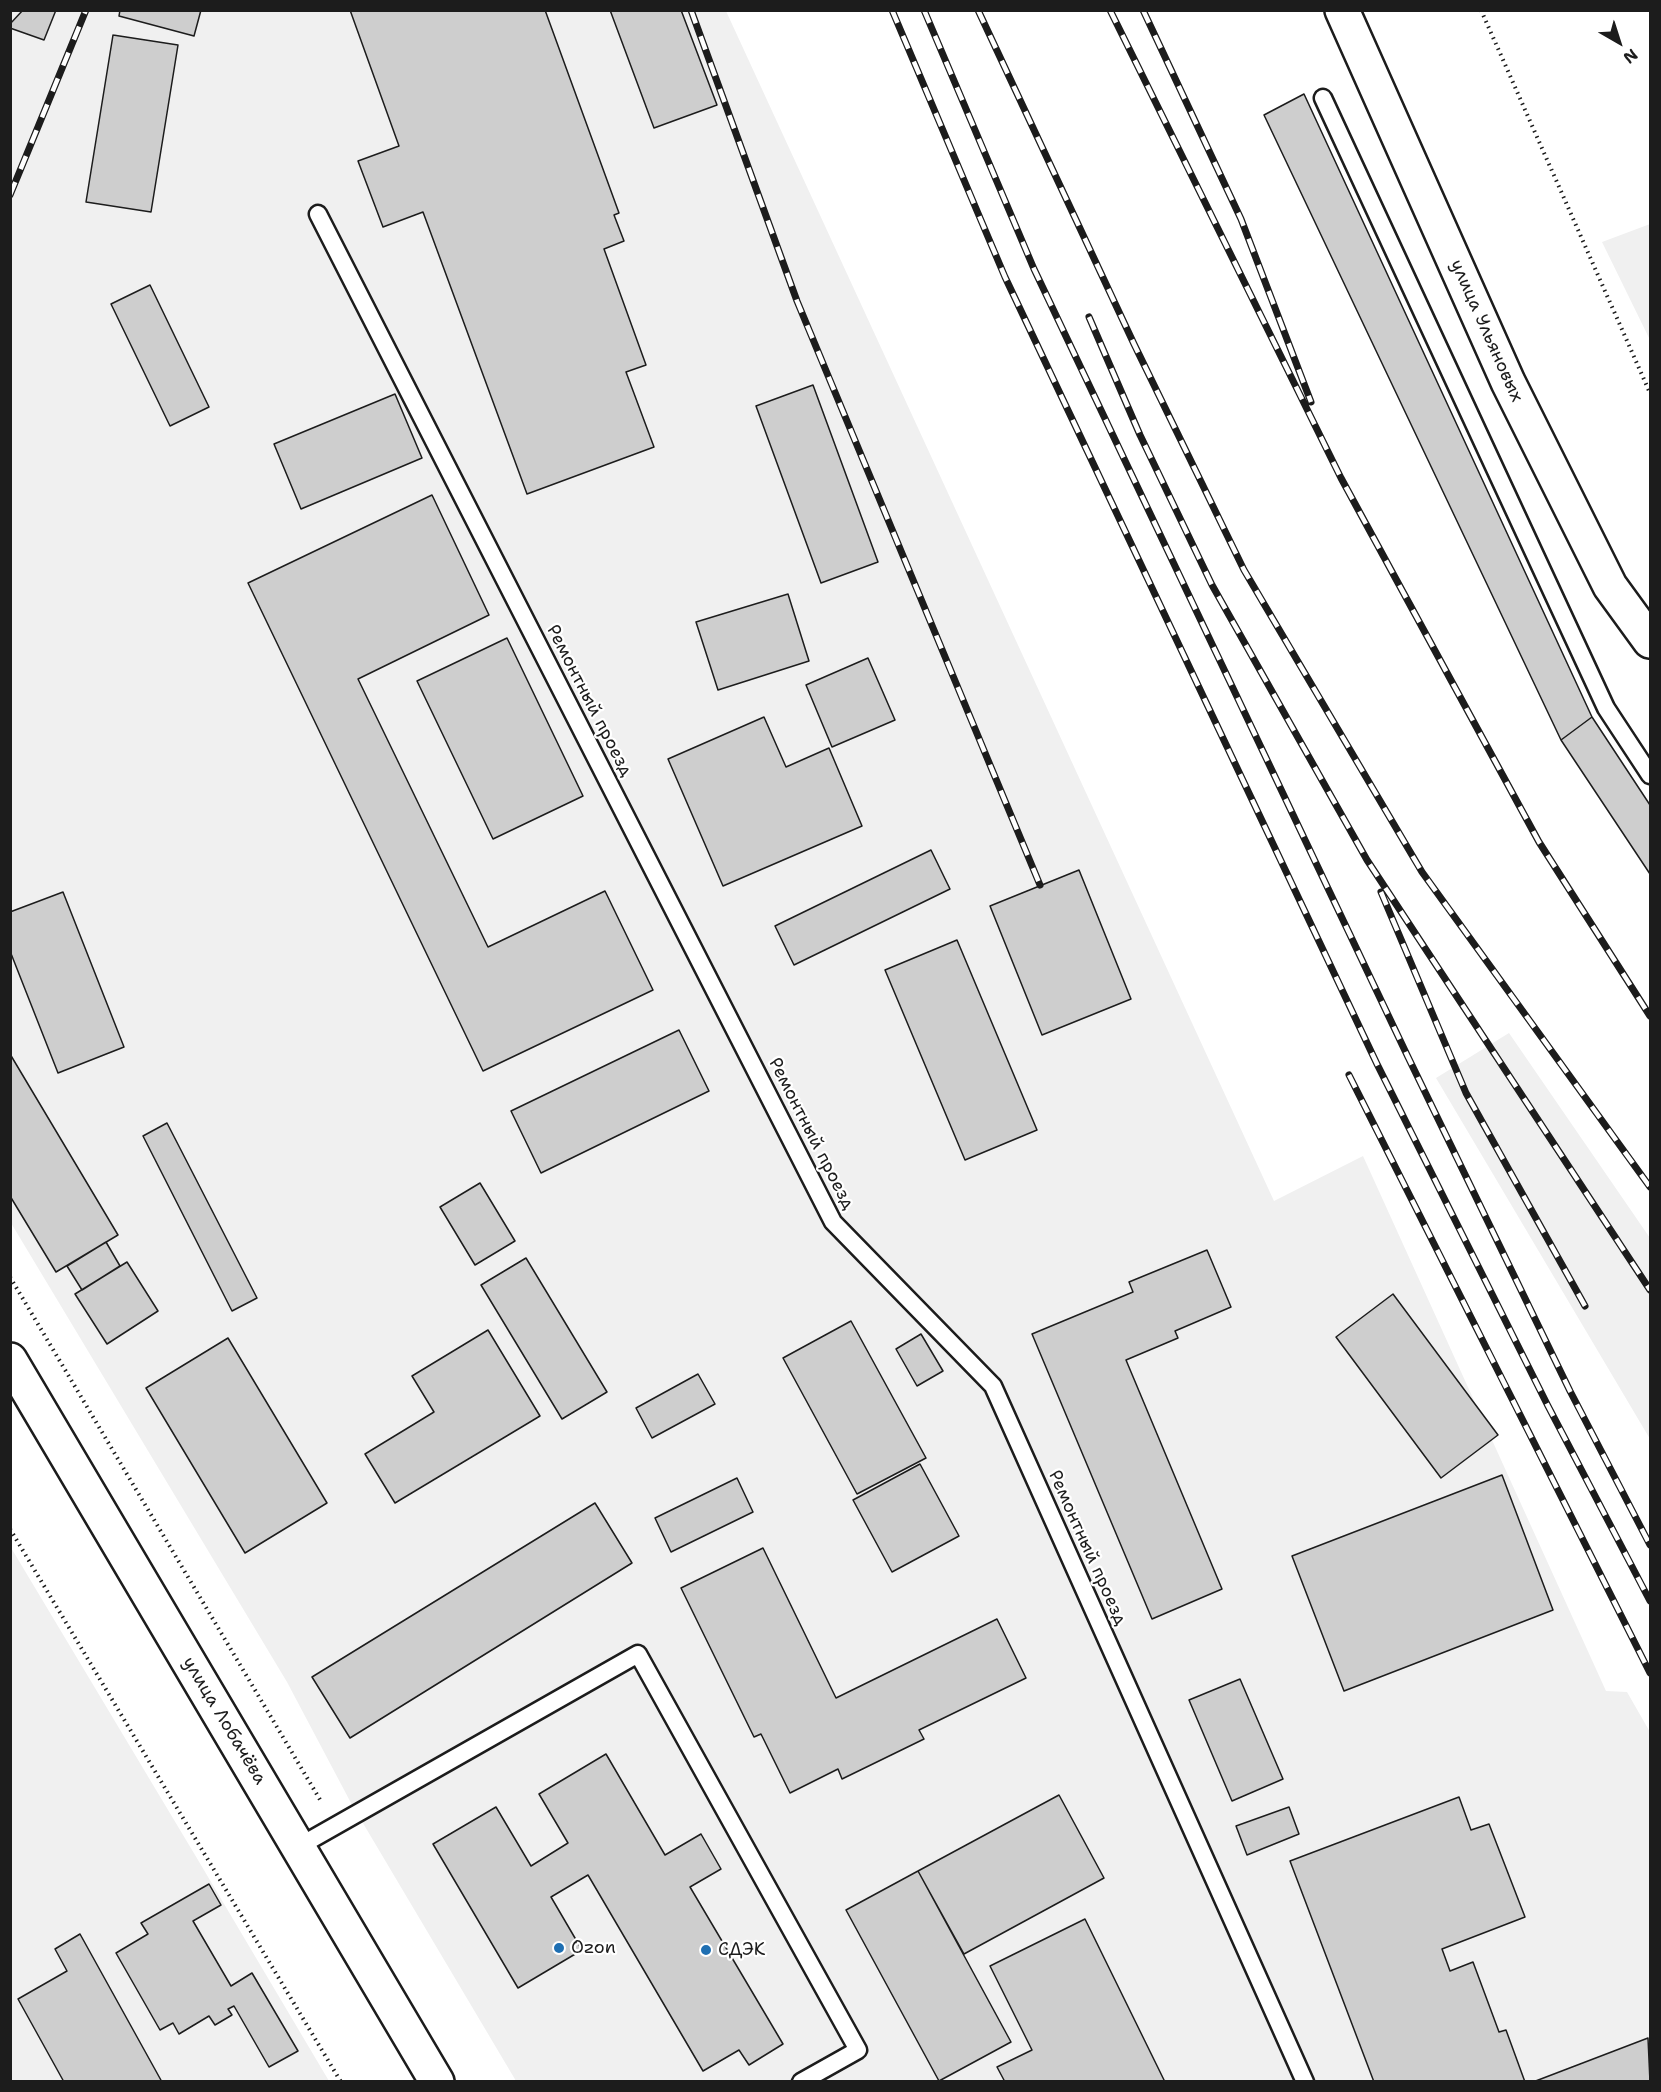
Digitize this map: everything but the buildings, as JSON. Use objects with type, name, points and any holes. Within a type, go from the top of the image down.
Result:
[{"type":"main road","name":"улица Ульяновых","points":[[1342,10],[1508,382],[1610,586],[1650,641]]},
{"type":"main road","name":"улица Лобачёва","points":[[10,1360],[437,2082]]},
{"type":"lane","points":[[1323,98],[1606,708],[1650,774]]},
{"type":"lane","name":"Ремонтный проезд","points":[[318,214],[834,1222],[993,1386],[1305,2082]]},
{"type":"lane","points":[[298,1847],[638,1654],[858,2050],[801,2082]]},
{"type":"path","points":[[1481,10],[1650,393]]},
{"type":"path","points":[[10,1277],[335,1824]]},
{"type":"path","points":[[10,1529],[341,2082]]},
{"type":"shaded area","points":[[11,11],[726,11],[1274,1201],[1363,1156],[1606,1691],[1627,1692],[1650,1732],[1650,2081],[516,2081],[351,1803],[287,1682],[11,1223]]},
{"type":"shaded area","points":[[1650,224],[1650,340],[1602,242]]},
{"type":"shaded area","points":[[1509,1033],[1650,1238],[1650,1439],[1436,1078]]},
{"type":"shaded area","points":[[10,1546],[198,1860],[329,2081],[11,2081]]},
{"type":"railway","points":[[10,195],[86,10]]},
{"type":"railway","points":[[691,10],[797,301],[1040,885]]},
{"type":"railway","points":[[892,10],[1005,277],[1377,1064],[1548,1406],[1650,1601]]},
{"type":"railway","points":[[924,10],[1034,269],[1408,1057],[1570,1391],[1650,1545]]},
{"type":"railway","points":[[978,10],[1134,344],[1244,570],[1422,872],[1650,1187]]},
{"type":"railway","points":[[1110,10],[1341,478],[1539,842],[1650,1016]]},
{"type":"railway","points":[[1143,10],[1241,219],[1311,402]]},
{"type":"railway","points":[[1089,317],[1140,435],[1212,585],[1367,860],[1650,1290]]},
{"type":"railway","points":[[1381,892],[1466,1093],[1585,1306]]},
{"type":"railway","points":[[1349,1075],[1650,1673]]},
{"type":"place","name":"Ozon","points":[[559,1948]]},
{"type":"place","name":"СДЭК","points":[[706,1950]]}]
